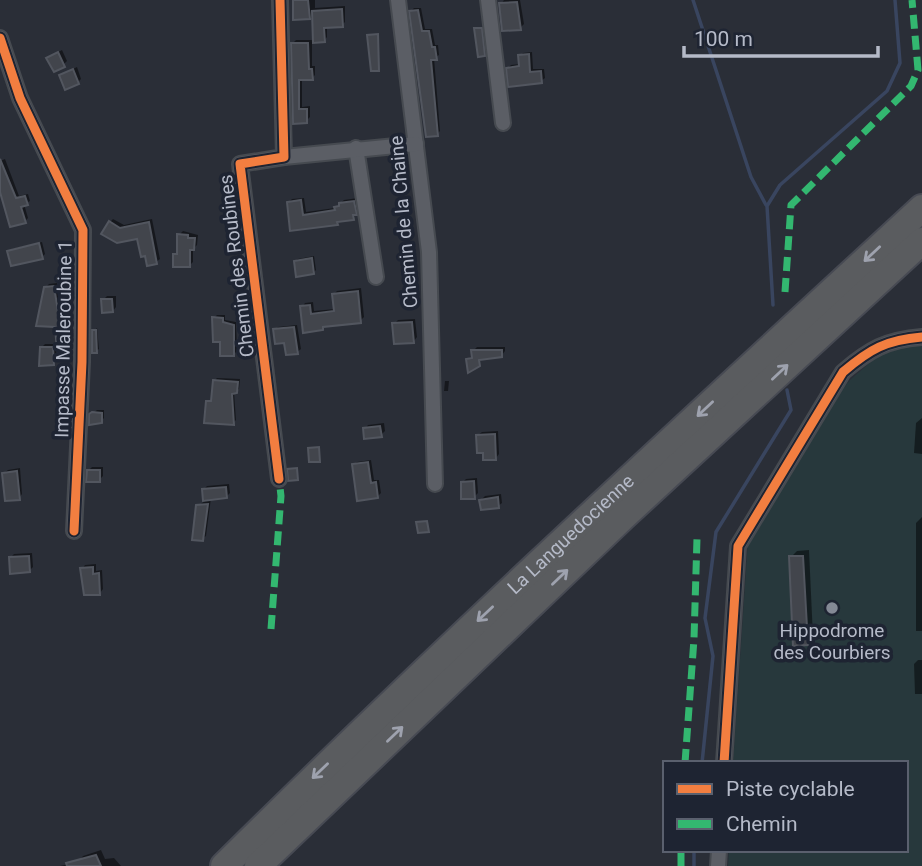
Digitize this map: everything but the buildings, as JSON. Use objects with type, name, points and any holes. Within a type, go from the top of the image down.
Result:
[{"type":"highway","name":"La Languedocienne","points":[[225,866],[321,770],[622,485],[922,208]]},
{"type":"highway","name":"La Languedocienne","points":[[258,866],[603,536],[922,241]]},
{"type":"street","points":[[280,0],[284,157],[416,144]]},
{"type":"street","name":"Chemin de la Chaine","points":[[398,0],[429,252],[435,484]]},
{"type":"street","points":[[488,0],[503,123]]},
{"type":"street","name":"Impasse Maleroubine 1","points":[[0,38],[20,98],[83,230],[82,362],[74,531]]},
{"type":"street","points":[[356,149],[376,277]]},
{"type":"street","name":"Chemin des Roubines","points":[[279,479],[240,164],[284,157]]},
{"type":"street","points":[[724,761],[738,546],[843,372],[868,351],[897,339],[922,337]]},
{"type":"shaded area","name":"Hippodrome des Courbiers","points":[[922,344],[922,866],[728,866],[729,852],[908,852],[908,761],[733,761],[748,541],[835,398],[850,380],[889,346]]},
{"type":"waterway","points":[[693,0],[751,177],[766,205]]},
{"type":"waterway","points":[[773,305],[767,206],[780,185],[887,91],[900,63],[895,0]]},
{"type":"waterway","points":[[702,761],[713,656],[705,618],[716,532],[791,410],[787,390]]},
{"type":"waterway","points":[[694,852],[694,866]]},
{"type":"marked path","points":[[785,292],[791,205],[911,86],[918,70],[912,0]]},
{"type":"marked path","points":[[271,629],[281,496],[279,479]]},
{"type":"marked path","points":[[685,761],[694,639],[697,538]]},
{"type":"marked path","points":[[681,852],[681,866]]},
{"type":"cycle path","points":[[279,479],[240,164],[284,157],[280,0]]},
{"type":"cycle path","points":[[0,38],[20,98],[83,230],[82,362],[74,531]]},
{"type":"cycle path","points":[[724,761],[738,546],[843,372],[862,357],[888,343],[922,337]]},
{"type":"place","name":"Hippodrome des Courbiers","points":[[832,608]]}]
